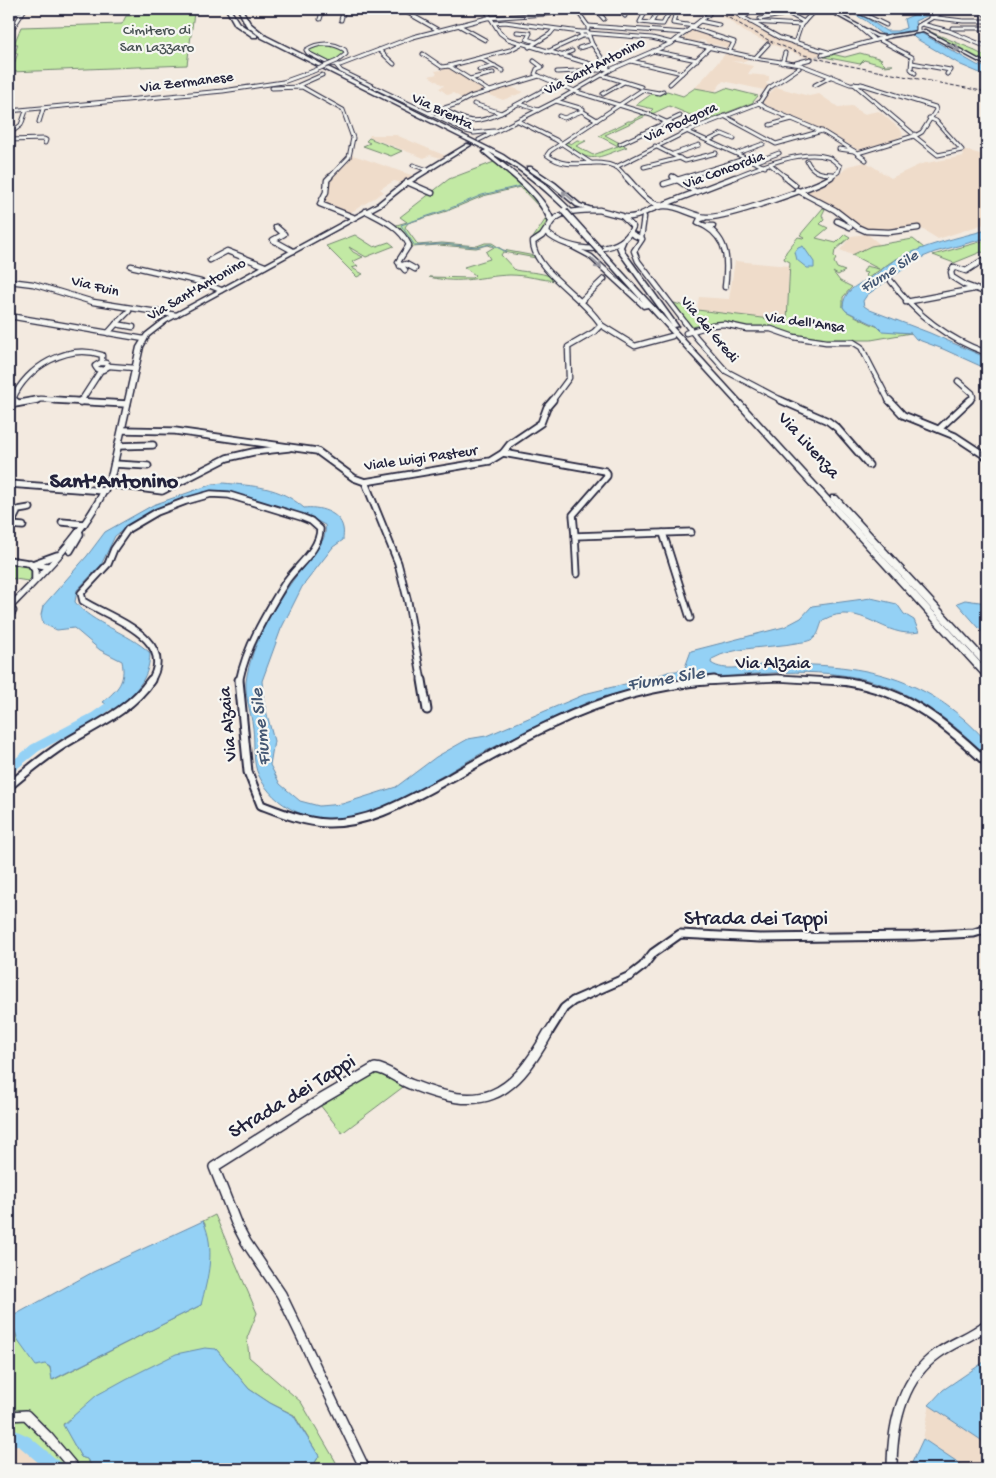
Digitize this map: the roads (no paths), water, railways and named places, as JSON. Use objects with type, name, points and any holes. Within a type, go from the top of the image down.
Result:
[{"type":"highway","points":[[228,9],[237,24],[268,41]]},
{"type":"highway","points":[[235,9],[246,24]]},
{"type":"highway","points":[[240,9],[246,24]]},
{"type":"highway","points":[[246,9],[253,23],[268,41]]},
{"type":"highway","name":"Via Brenta","points":[[246,24],[268,41],[482,149],[528,178],[566,210]]},
{"type":"highway","name":"Via Brenta","points":[[268,41],[463,136],[522,169],[551,192],[603,250]]},
{"type":"highway","points":[[463,136],[530,168],[578,205],[595,210]]},
{"type":"highway","points":[[482,149],[543,204],[550,213],[551,221]]},
{"type":"highway","points":[[623,240],[620,247],[623,254],[673,326]]},
{"type":"highway","points":[[572,248],[590,256],[649,311],[673,326]]},
{"type":"highway","name":"Via Livenza","points":[[603,250],[987,664]]},
{"type":"highway","name":"Via Livenza","points":[[673,326],[728,391],[987,675]]},
{"type":"main road","points":[[827,9],[874,36],[890,36],[918,31],[924,28],[987,65]]},
{"type":"main road","name":"Via Sant'Antonino","points":[[10,612],[47,566],[80,531],[107,488],[135,368],[144,338],[156,327],[176,315],[385,201],[407,182],[469,145]]},
{"type":"street","points":[[9,34],[24,9]]},
{"type":"street","points":[[320,19],[322,10],[363,9]]},
{"type":"street","points":[[401,9],[438,30]]},
{"type":"street","points":[[485,9],[501,34],[508,39],[529,47],[610,70]]},
{"type":"street","points":[[521,9],[524,14]]},
{"type":"street","points":[[545,9],[546,13]]},
{"type":"street","points":[[617,9],[625,16]]},
{"type":"street","name":"Via Zermanese","points":[[9,111],[26,111],[232,90],[283,82],[336,63],[346,64],[413,37],[490,17],[617,9]]},
{"type":"street","points":[[647,9],[640,22],[663,24],[671,9]]},
{"type":"street","points":[[651,23],[659,9]]},
{"type":"street","points":[[702,9],[709,13],[704,17]]},
{"type":"street","points":[[728,9],[780,38],[831,52]]},
{"type":"street","points":[[742,17],[753,9]]},
{"type":"street","points":[[749,22],[781,15],[776,10],[782,9],[802,24]]},
{"type":"street","points":[[795,43],[802,24],[813,12],[810,9]]},
{"type":"street","points":[[854,9],[886,25]]},
{"type":"street","points":[[924,28],[930,17],[940,11],[952,9]]},
{"type":"street","points":[[979,9],[987,16]]},
{"type":"street","points":[[341,20],[343,10]]},
{"type":"street","points":[[596,10],[604,19]]},
{"type":"street","points":[[579,11],[588,26],[592,44],[608,65],[605,69]]},
{"type":"street","points":[[9,15],[22,13]]},
{"type":"street","points":[[9,15],[19,17]]},
{"type":"street","points":[[675,15],[673,23],[692,27],[735,42],[730,52]]},
{"type":"street","points":[[704,17],[722,21]]},
{"type":"street","name":"Via Sant'Antonino","points":[[479,140],[575,91],[610,70],[676,40],[704,17]]},
{"type":"street","points":[[930,17],[955,21],[987,21]]},
{"type":"street","points":[[700,21],[719,24]]},
{"type":"street","points":[[755,21],[802,24]]},
{"type":"street","points":[[951,30],[955,21]]},
{"type":"street","points":[[469,22],[475,26]]},
{"type":"street","points":[[494,23],[510,23],[581,34],[652,38],[672,42]]},
{"type":"street","points":[[508,39],[517,35],[510,23]]},
{"type":"street","points":[[458,25],[485,40]]},
{"type":"street","points":[[588,26],[685,33]]},
{"type":"street","points":[[536,42],[527,39],[540,27]]},
{"type":"street","points":[[859,27],[875,38],[912,57],[911,69],[915,73]]},
{"type":"street","points":[[918,31],[918,27],[951,30],[987,28]]},
{"type":"street","points":[[529,47],[550,34],[554,29]]},
{"type":"street","points":[[951,30],[987,47]]},
{"type":"street","points":[[516,31],[532,33]]},
{"type":"street","points":[[548,52],[581,34]]},
{"type":"street","points":[[822,56],[875,38],[890,36]]},
{"type":"street","points":[[676,40],[799,66],[854,84],[867,85],[935,109],[921,133],[856,152],[839,149]]},
{"type":"street","points":[[422,54],[442,66],[450,66],[510,50],[521,44]]},
{"type":"street","points":[[579,48],[592,44]]},
{"type":"street","points":[[755,58],[768,44]]},
{"type":"street","points":[[336,63],[346,54],[344,49],[340,47],[318,45],[306,50],[308,53],[336,63],[341,71],[470,132],[496,132]]},
{"type":"street","points":[[670,84],[710,47]]},
{"type":"street","points":[[379,50],[394,64]]},
{"type":"street","points":[[561,56],[572,51]]},
{"type":"street","points":[[654,51],[697,60]]},
{"type":"street","points":[[637,52],[644,55]]},
{"type":"street","points":[[782,63],[785,53]]},
{"type":"street","points":[[480,58],[503,71]]},
{"type":"street","points":[[782,63],[811,59],[762,95],[759,103],[766,108],[822,131],[866,160]]},
{"type":"street","points":[[631,60],[682,73]]},
{"type":"street","points":[[534,61],[542,67],[535,74],[555,84],[649,114],[738,153],[765,167]]},
{"type":"street","points":[[912,63],[950,70],[947,74]]},
{"type":"street","points":[[450,66],[489,91]]},
{"type":"street","points":[[479,70],[495,66]]},
{"type":"street","points":[[557,72],[605,69]]},
{"type":"street","points":[[470,79],[493,73]]},
{"type":"street","points":[[297,86],[322,75]]},
{"type":"street","points":[[602,75],[641,87]]},
{"type":"street","points":[[429,113],[489,91],[539,76]]},
{"type":"street","points":[[815,85],[832,76],[841,78],[854,84],[938,155],[962,150],[936,121],[929,118]]},
{"type":"street","points":[[603,94],[624,82]]},
{"type":"street","points":[[520,104],[517,103],[555,84]]},
{"type":"street","points":[[854,84],[904,130],[905,134]]},
{"type":"street","points":[[509,85],[515,88]]},
{"type":"street","points":[[232,90],[297,86],[305,88],[339,107],[344,112],[353,138],[350,157],[327,180],[326,192],[320,204],[353,217]]},
{"type":"street","points":[[536,240],[546,238],[572,248],[600,247],[623,240],[632,234],[634,226],[651,207],[650,201],[616,167],[591,162],[568,165],[548,157],[547,154],[548,151],[643,90],[659,93],[663,91]]},
{"type":"street","points":[[556,101],[583,109],[582,111],[597,120]]},
{"type":"street","name":"Via Podgora","points":[[616,167],[688,131],[759,103]]},
{"type":"street","points":[[474,104],[501,113]]},
{"type":"street","points":[[443,109],[472,123],[481,122],[520,104],[538,110]]},
{"type":"street","points":[[39,122],[43,109]]},
{"type":"street","points":[[9,134],[21,124],[26,111]]},
{"type":"street","points":[[559,116],[564,118],[582,111]]},
{"type":"street","points":[[620,144],[680,116]]},
{"type":"street","points":[[724,116],[776,144],[822,131]]},
{"type":"street","points":[[770,125],[792,119]]},
{"type":"street","points":[[518,121],[591,162]]},
{"type":"street","points":[[709,140],[722,134],[734,139]]},
{"type":"street","points":[[905,134],[913,135]]},
{"type":"street","points":[[898,141],[905,134]]},
{"type":"street","points":[[9,140],[44,139],[46,140],[45,143]]},
{"type":"street","points":[[738,153],[763,144]]},
{"type":"street","points":[[673,154],[699,145]]},
{"type":"street","points":[[656,146],[686,162],[716,153]]},
{"type":"street","points":[[832,151],[845,146]]},
{"type":"street","points":[[755,162],[780,153]]},
{"type":"street","name":"Via Concordia","points":[[650,201],[656,205],[665,204],[735,175],[818,154],[832,158],[840,166],[838,172],[833,174]]},
{"type":"street","points":[[811,156],[807,161],[809,167],[823,177],[820,182]]},
{"type":"street","points":[[644,167],[680,158]]},
{"type":"street","points":[[664,184],[747,158]]},
{"type":"street","name":"Via Concordia","points":[[791,160],[801,159],[807,161]]},
{"type":"street","points":[[413,165],[428,170]]},
{"type":"street","points":[[771,165],[795,185]]},
{"type":"street","points":[[819,173],[833,174]]},
{"type":"street","points":[[698,220],[725,216],[826,180],[833,174]]},
{"type":"street","points":[[672,176],[696,192]]},
{"type":"street","points":[[407,182],[432,193]]},
{"type":"street","points":[[797,190],[806,198],[845,216],[856,226],[867,231],[882,232],[918,228]]},
{"type":"street","name":"Via Concordia","points":[[665,204],[693,215]]},
{"type":"street","points":[[672,336],[635,346],[601,325],[598,318],[582,300],[562,285],[540,259],[532,245],[546,230],[551,221],[568,213],[595,210],[613,212],[625,217],[635,218],[659,208],[677,208]]},
{"type":"street","points":[[366,211],[400,231],[408,242],[409,245],[398,262],[404,270]]},
{"type":"street","name":"Via dei Gredi","points":[[644,215],[642,240],[635,249],[635,256],[689,332],[726,371],[769,395],[828,421],[837,428],[869,465]]},
{"type":"street","points":[[693,215],[707,218],[715,224]]},
{"type":"street","points":[[693,215],[700,225],[714,232],[727,250],[728,260],[725,287]]},
{"type":"street","points":[[705,226],[715,224],[725,216]]},
{"type":"street","points":[[625,217],[634,226]]},
{"type":"street","points":[[837,221],[850,227]]},
{"type":"street","points":[[714,232],[715,224]]},
{"type":"street","points":[[276,227],[284,234],[273,240],[293,251]]},
{"type":"street","points":[[546,230],[548,236],[553,240]]},
{"type":"street","points":[[632,234],[641,238]]},
{"type":"street","name":"Via Sant'Antonino","points":[[210,260],[227,251],[242,255],[247,260],[265,266]]},
{"type":"street","points":[[987,260],[983,260],[966,271],[954,267],[951,272],[952,277],[974,289],[987,293]]},
{"type":"street","points":[[400,266],[406,264],[415,269]]},
{"type":"street","points":[[131,266],[201,282],[221,290]]},
{"type":"street","points":[[582,300],[604,279]]},
{"type":"street","points":[[891,281],[906,302],[959,341],[987,353]]},
{"type":"street","name":"Via Fuin","points":[[9,282],[33,284],[94,302],[176,315]]},
{"type":"street","points":[[906,302],[974,289]]},
{"type":"street","points":[[9,295],[9,300]]},
{"type":"street","name":"Via Sant'Antonino","points":[[108,333],[129,311]]},
{"type":"street","name":"Via Sant'Antonino","points":[[9,316],[144,338]]},
{"type":"street","name":"Via Sant'Antonino","points":[[116,324],[133,327]]},
{"type":"street","name":"Via dell'Ansa","points":[[689,332],[724,324],[747,329],[771,329],[794,337],[856,343],[862,350],[895,409],[912,420],[956,437],[987,457]]},
{"type":"street","name":"Viale Luigi Pasteur","points":[[122,430],[176,431],[317,451],[327,456],[354,478],[366,482],[479,464],[490,461],[503,453],[510,444],[541,424],[547,407],[568,381],[570,372],[568,347],[575,340],[601,325]]},
{"type":"street","points":[[18,403],[13,398],[14,396],[44,363],[67,354],[93,352],[102,356],[102,362]]},
{"type":"street","points":[[101,370],[95,367],[102,362],[108,363],[109,366]]},
{"type":"street","points":[[80,402],[101,370],[109,366],[135,368]]},
{"type":"street","points":[[939,429],[973,397],[958,381]]},
{"type":"street","points":[[9,405],[41,399],[127,404]]},
{"type":"street","points":[[118,446],[153,445]]},
{"type":"street","points":[[9,484],[45,488],[107,488],[162,491],[171,489],[227,458],[252,452],[293,447]]},
{"type":"street","points":[[503,453],[605,471],[607,473],[607,476],[573,515],[577,574]]},
{"type":"street","points":[[114,464],[148,466]]},
{"type":"street","points":[[366,482],[398,563],[427,710]]},
{"type":"street","name":"Via Alzaia","points":[[9,786],[48,754],[115,716],[151,681],[157,657],[149,640],[91,606],[84,601],[82,593],[108,564],[122,536],[136,524],[165,508],[211,494],[229,495],[302,517],[311,520],[320,529],[320,534],[312,548],[286,581],[262,623],[244,661],[238,684],[251,779],[261,805],[286,815],[311,822],[330,823],[367,817],[418,796],[500,750],[609,700],[659,688],[729,679],[818,678],[858,683],[882,689],[915,703],[951,727],[987,763]]},
{"type":"street","points":[[23,526],[10,527],[18,510],[30,508]]},
{"type":"street","points":[[62,522],[84,524]]},
{"type":"street","name":"Via Sant'Antonino","points":[[70,551],[80,531]]},
{"type":"street","points":[[575,536],[691,532]]},
{"type":"street","points":[[663,533],[690,618]]},
{"type":"street","points":[[31,563],[57,555]]},
{"type":"street","points":[[9,560],[47,566]]},
{"type":"street","points":[[31,563],[35,570],[35,580]]},
{"type":"street","name":"Strada dei Tappi","points":[[365,1469],[282,1294],[246,1242],[236,1223],[214,1167],[215,1165],[320,1100],[378,1068],[402,1082],[455,1098],[476,1100],[494,1096],[505,1090],[522,1073],[564,1008],[573,1001],[630,976],[643,966],[653,953],[680,934],[760,938],[913,936],[974,933],[987,929]]},
{"type":"street","points":[[892,1469],[891,1448],[895,1422],[903,1398],[915,1375],[937,1354],[980,1331],[987,1324]]},
{"type":"street","points":[[9,1416],[26,1414],[75,1469]]},
{"type":"water","points":[[842,9],[847,9],[868,19],[886,31],[897,31],[906,28],[904,19],[920,12],[921,9],[934,9],[938,11],[915,21],[916,30],[977,65],[987,68],[987,76],[961,65],[915,38],[908,31],[882,34],[864,20]]},
{"type":"water","points":[[987,230],[987,238],[935,252],[918,259],[867,295],[863,301],[864,306],[870,310],[987,358],[987,369],[916,339],[911,333],[882,331],[877,326],[846,311],[843,307],[848,292],[895,260],[928,246]]},
{"type":"water","points":[[803,246],[814,262],[814,268],[807,268],[797,260],[795,252]]},
{"type":"water","points":[[213,484],[256,486],[276,491],[304,508],[328,511],[338,518],[343,528],[343,540],[333,547],[302,587],[281,629],[262,681],[264,703],[274,741],[270,765],[280,784],[300,801],[319,806],[342,804],[396,787],[436,757],[468,739],[486,736],[588,693],[668,672],[684,670],[691,651],[784,627],[801,618],[812,606],[871,598],[897,604],[904,614],[914,620],[919,632],[906,633],[895,631],[861,617],[849,614],[837,615],[823,620],[816,636],[808,641],[731,652],[712,659],[711,663],[723,668],[763,665],[827,666],[857,669],[885,676],[912,686],[938,700],[963,718],[987,742],[987,756],[958,729],[925,705],[901,692],[860,678],[796,672],[693,677],[622,692],[588,702],[486,751],[417,791],[381,809],[345,819],[319,819],[307,816],[284,805],[266,787],[259,776],[255,759],[253,728],[246,682],[251,660],[263,630],[288,587],[323,540],[325,525],[311,518],[242,496],[223,492],[200,494],[128,526],[115,536],[101,565],[77,590],[75,602],[82,610],[131,639],[150,653],[147,672],[139,686],[115,710],[103,702],[113,693],[122,680],[122,661],[100,650],[74,628],[57,630],[43,624],[41,615],[43,606],[87,556],[105,532],[153,505]]},
{"type":"water","points":[[965,600],[987,603],[987,637],[957,603]]},
{"type":"water","points":[[203,1221],[209,1242],[210,1263],[201,1305],[52,1380],[50,1367],[45,1364],[36,1366],[18,1341],[11,1317],[93,1272]]},
{"type":"water","points":[[205,1348],[216,1349],[249,1389],[293,1415],[319,1456],[311,1469],[94,1469],[87,1459],[81,1457],[63,1425],[97,1395],[176,1354]]},
{"type":"water","points":[[987,1360],[987,1444],[929,1405],[943,1390]]},
{"type":"water","points":[[923,1439],[968,1469],[909,1469]]},
{"type":"waterway","points":[[507,252],[490,244],[478,247],[441,244],[415,246],[401,225],[446,210],[482,195],[520,186]]},
{"type":"waterway","name":"Fiume Sile","points":[[9,769],[35,748],[95,716],[119,698]]},
{"type":"waterway","name":"Fiume Sile","points":[[9,1434],[25,1442],[57,1469]]},
{"type":"tunnel","points":[[811,59],[822,55]]},
{"type":"railway","points":[[713,9],[770,41],[804,55],[840,64],[987,92]]},
{"type":"district","name":"Sant'Antonino","points":[[114,483]]},
{"type":"park label","name":"Cimitero di San Lazzaro","points":[[157,40]]}]
